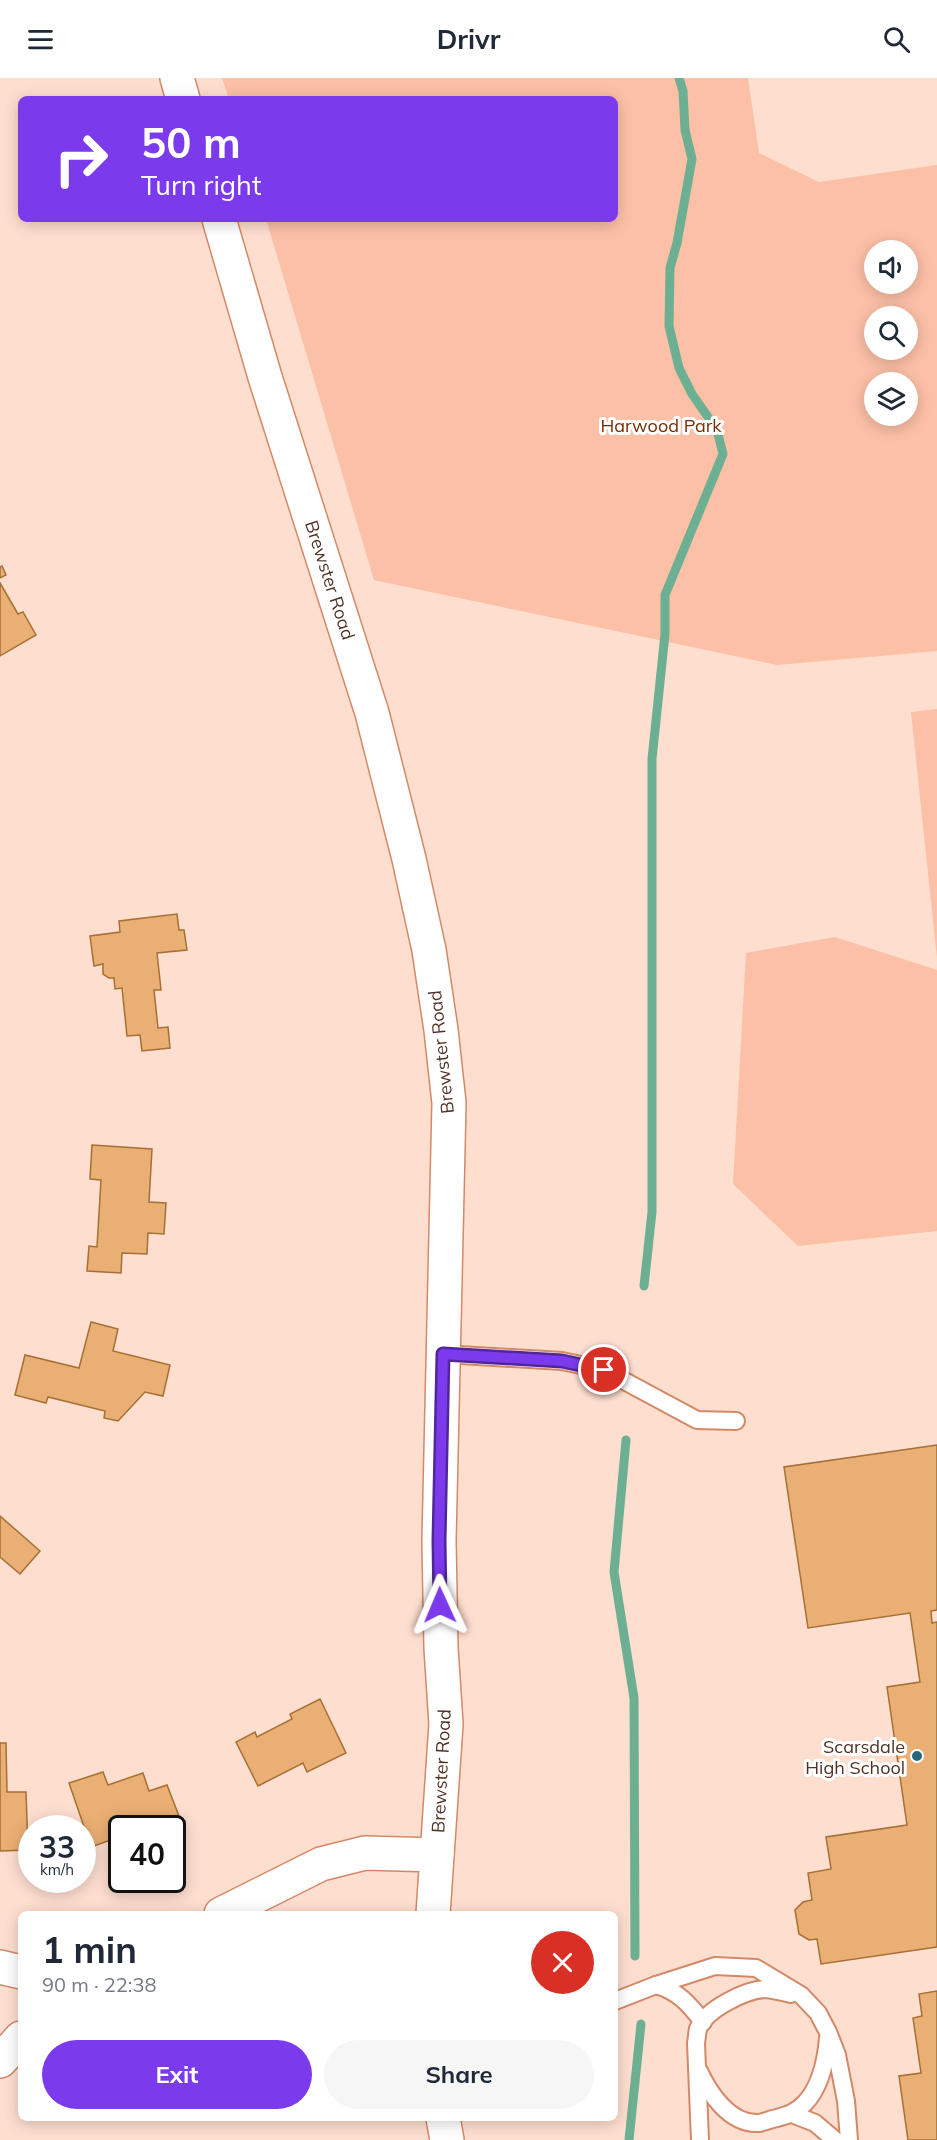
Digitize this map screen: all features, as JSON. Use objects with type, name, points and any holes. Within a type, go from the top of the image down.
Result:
[{"type":"street","points":[[177,78],[182,96]]},
{"type":"street","name":"Brewster Road","points":[[220,222],[265,377],[372,713],[409,859],[429,950],[441,1030],[449,1103],[439,1541],[441,1648],[446,1724],[433,1911]]},
{"type":"street","points":[[227,1911],[321,1864],[365,1853],[437,1855]]},
{"type":"street","points":[[0,1967],[18,1971]]},
{"type":"street","points":[[0,2061],[18,2041]]},
{"type":"street","points":[[444,2121],[447,2140]]},
{"type":"lane","points":[[443,1354],[562,1361],[604,1370],[697,1420],[736,1421]]},
{"type":"lane","points":[[618,2000],[715,1966],[756,1968],[801,1995],[818,2013],[837,2055],[846,2101],[849,2140]]},
{"type":"lane","points":[[656,1985],[669,1989],[685,1999],[703,2022]]},
{"type":"lane","points":[[700,2140],[696,2065],[699,2027],[726,2002],[748,1992],[766,1989],[801,1995]]},
{"type":"lane","points":[[696,2065],[705,2085],[720,2105],[740,2119],[757,2123],[792,2114],[806,2103],[817,2085],[825,2063],[828,2032]]},
{"type":"lane","points":[[792,2114],[815,2123],[835,2140]]},
{"type":"green space","name":"Harwood Park","points":[[222,78],[748,78],[759,153],[819,182],[937,165],[937,651],[777,665],[374,580],[267,222],[618,222],[618,96],[228,96]]},
{"type":"green space","points":[[937,709],[937,958],[911,712]]},
{"type":"green space","points":[[835,937],[937,970],[937,1231],[798,1246],[733,1184],[746,953]]},
{"type":"building","points":[[2,566],[6,575],[0,578],[0,567]]},
{"type":"building","points":[[0,583],[18,614],[23,612],[36,635],[0,656]]},
{"type":"building","points":[[177,914],[179,930],[184,930],[187,950],[157,953],[161,990],[154,990],[158,1028],[168,1027],[170,1048],[142,1051],[140,1035],[127,1036],[122,988],[115,989],[114,978],[103,974],[103,964],[94,966],[90,936],[120,932],[119,921]]},
{"type":"building","points":[[92,1145],[152,1149],[149,1202],[166,1203],[164,1234],[148,1233],[147,1254],[122,1253],[121,1273],[87,1271],[89,1246],[97,1247],[101,1180],[90,1179]]},
{"type":"building","points":[[91,1322],[118,1329],[113,1351],[170,1365],[163,1396],[145,1392],[118,1421],[104,1418],[105,1411],[48,1397],[46,1403],[15,1395],[25,1355],[79,1368]]},
{"type":"building","name":"Scarsdale High School","points":[[937,1445],[937,1610],[931,1611],[932,1623],[937,1622],[937,1947],[821,1964],[817,1939],[809,1940],[799,1934],[795,1910],[803,1902],[812,1900],[808,1873],[831,1869],[826,1837],[907,1825],[887,1687],[920,1682],[910,1613],[808,1628],[784,1467]]},
{"type":"building","points":[[0,1516],[40,1551],[20,1574],[0,1557]]},
{"type":"building","points":[[320,1699],[346,1753],[307,1772],[303,1763],[258,1786],[236,1742],[255,1732],[257,1737],[292,1719],[290,1714]]},
{"type":"building","points":[[0,1743],[6,1743],[7,1792],[26,1792],[27,1815],[18,1815],[18,1850],[0,1851]]},
{"type":"building","points":[[103,1772],[108,1785],[143,1773],[149,1791],[167,1785],[179,1815],[108,1815],[108,1841],[96,1845],[96,1815],[80,1815],[69,1783]]},
{"type":"building","points":[[937,1991],[937,2140],[908,2140],[899,2076],[921,2073],[913,2018],[922,2016],[919,1994]]},
{"type":"waterway","points":[[644,1286],[652,1212],[652,759],[665,634],[665,595],[723,454],[717,430],[692,394],[679,368],[669,326],[670,268],[677,243],[692,159],[685,130],[683,91],[679,78]]},
{"type":"waterway","points":[[626,1440],[614,1572],[634,1698],[635,1956]]},
{"type":"waterway","points":[[629,2140],[641,2024]]},
{"type":"place","name":"Scarsdale High School","points":[[917,1756]]},
{"type":"route","points":[[440,1605],[443,1354],[562,1361],[604,1370]]}]
